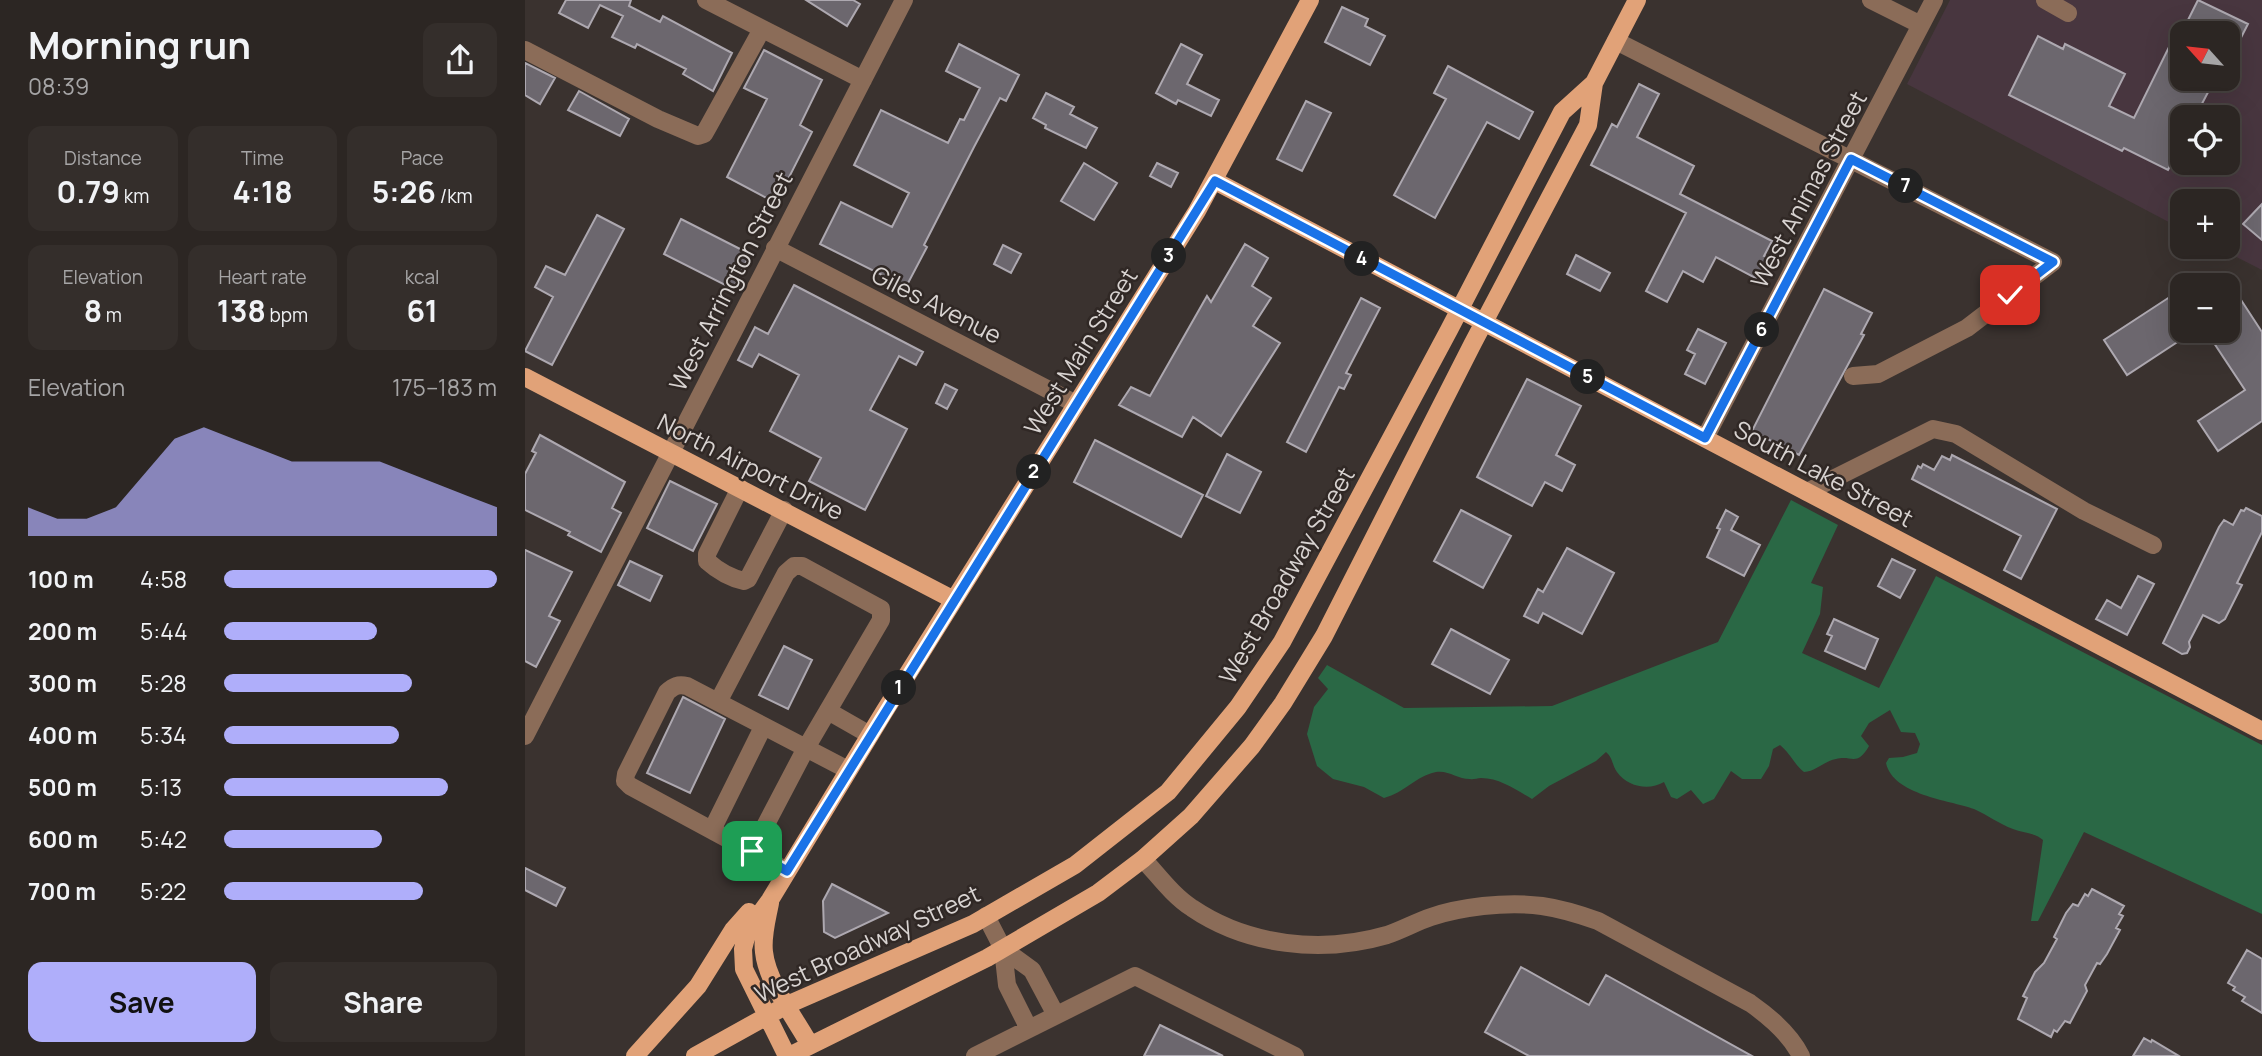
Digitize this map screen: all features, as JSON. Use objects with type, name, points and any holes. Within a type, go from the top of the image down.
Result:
[{"type":"main road","name":"West Main Street","points":[[788,1056],[747,977],[743,949],[748,930],[770,900],[1215,181],[1310,0]]},
{"type":"main road","name":"West Broadway Street","points":[[788,1056],[813,1051],[1003,949],[1098,893],[1143,859],[1191,816],[1252,746],[1298,680],[1324,636],[1588,125],[1594,83],[1637,0]]},
{"type":"main road","name":"West Broadway Street","points":[[695,1056],[766,1015],[986,916],[1075,865],[1168,792],[1238,707],[1299,612],[1562,112],[1594,83]]},
{"type":"main road","name":"South Lake Street","points":[[1215,181],[2262,730]]},
{"type":"main road","name":"North Airport Drive","points":[[525,377],[954,600]]},
{"type":"main road","points":[[635,1056],[698,986],[733,930],[787,871]]},
{"type":"main road","name":"West Main Street","points":[[770,900],[764,950],[769,974],[813,1051]]},
{"type":"street","points":[[706,0],[863,80]]},
{"type":"street","name":"West Arrington Street","points":[[525,736],[904,0]]},
{"type":"street","points":[[1871,0],[1921,26]]},
{"type":"street","name":"West Animas Street","points":[[1705,438],[1934,0]]},
{"type":"street","points":[[2045,0],[2068,13]]},
{"type":"street","points":[[525,50],[658,119],[698,136],[708,127],[762,29]]},
{"type":"street","points":[[1616,41],[2053,262],[1967,328],[1878,374],[1853,376]]},
{"type":"street","name":"Giles Avenue","points":[[775,248],[1076,404]]},
{"type":"street","points":[[1807,492],[1933,429],[1956,434],[2084,511],[2153,545]]},
{"type":"street","points":[[740,488],[707,554],[707,561],[712,566],[737,579],[748,579],[784,510]]},
{"type":"street","points":[[718,702],[786,573],[794,566],[802,566],[876,605],[882,615],[806,748],[752,851]]},
{"type":"street","points":[[787,871],[625,781],[667,692],[673,686],[687,686],[848,770]]},
{"type":"street","points":[[828,711],[870,735]]},
{"type":"street","points":[[712,830],[764,727]]},
{"type":"street","points":[[1143,859],[1189,907],[1208,918],[1252,937],[1300,944],[1363,941],[1401,930],[1430,917],[1483,906],[1525,904],[1561,909],[1598,922],[1750,1003],[1771,1018],[1801,1056]]},
{"type":"street","points":[[986,916],[1003,949],[1007,985],[1029,1029]]},
{"type":"street","points":[[1003,949],[1032,970],[1056,1015]]},
{"type":"street","points":[[975,1056],[1135,976],[1295,1056]]},
{"type":"shaded area","points":[[1950,0],[2262,0],[2262,270],[2240,259],[2240,189],[2170,189],[2170,223],[1907,84]]},
{"type":"green space","points":[[1791,500],[1838,525],[1811,583],[1823,587],[1820,614],[1802,653],[1879,688],[1936,576],[2262,745],[2262,914],[2084,832],[2038,921],[2031,921],[2043,840],[2033,834],[2008,827],[1974,809],[1923,795],[1899,782],[1886,763],[1889,758],[1917,753],[1920,744],[1915,733],[1901,732],[1890,710],[1869,723],[1861,736],[1869,746],[1858,758],[1832,760],[1804,772],[1780,745],[1773,749],[1769,766],[1761,779],[1742,779],[1731,771],[1714,799],[1703,804],[1691,790],[1677,799],[1671,797],[1664,782],[1645,787],[1627,781],[1617,772],[1606,752],[1596,761],[1549,786],[1532,799],[1495,780],[1465,779],[1442,772],[1425,776],[1384,798],[1364,787],[1333,779],[1317,766],[1307,734],[1314,707],[1328,689],[1318,678],[1327,665],[1404,708],[1552,706],[1718,642]]},
{"type":"building","points":[[566,0],[631,0],[629,6],[660,22],[663,16],[732,53],[713,91],[683,74],[686,69],[637,44],[635,48],[612,37],[623,16],[600,5],[588,28],[559,13]]},
{"type":"building","points":[[806,0],[853,0],[860,4],[847,26]]},
{"type":"building","points":[[2198,0],[2248,24],[2240,40],[2240,21],[2188,21]]},
{"type":"building","points":[[1342,7],[1368,19],[1365,26],[1385,36],[1370,65],[1325,42]]},
{"type":"building","points":[[2038,36],[2063,49],[2065,44],[2125,74],[2109,106],[2134,118],[2170,45],[2170,91],[2209,91],[2201,105],[2170,105],[2168,170],[2124,148],[2122,151],[2009,95]]},
{"type":"building","points":[[959,44],[1019,75],[1006,101],[1000,98],[924,245],[927,247],[906,287],[820,244],[841,202],[892,227],[909,193],[854,165],[881,110],[948,143],[960,119],[964,120],[980,88],[946,71]]},
{"type":"building","points":[[1181,44],[1202,55],[1187,84],[1219,100],[1211,116],[1178,100],[1176,104],[1156,93]]},
{"type":"building","points":[[764,50],[822,80],[800,125],[812,132],[776,203],[727,177],[767,99],[744,88]]},
{"type":"building","points":[[525,63],[555,78],[540,104],[525,95]]},
{"type":"building","points":[[1448,66],[1533,112],[1519,139],[1487,122],[1435,218],[1394,195],[1446,99],[1434,93]]},
{"type":"building","points":[[1639,84],[1659,94],[1637,137],[1694,166],[1680,194],[1772,241],[1764,256],[1770,258],[1759,280],[1716,257],[1703,282],[1683,271],[1667,302],[1646,291],[1686,213],[1591,165],[1612,124],[1617,127]]},
{"type":"building","points":[[579,91],[629,119],[620,136],[568,110]]},
{"type":"building","points":[[1046,93],[1074,107],[1070,114],[1097,128],[1086,148],[1045,128],[1046,125],[1033,118]]},
{"type":"building","points":[[1306,101],[1331,113],[1302,171],[1277,159]]},
{"type":"building","points":[[1084,163],[1117,183],[1094,220],[1061,201]]},
{"type":"building","points":[[1157,163],[1178,173],[1171,187],[1150,176]]},
{"type":"building","points":[[2262,204],[2262,240],[2243,224]]},
{"type":"building","points":[[597,215],[624,229],[552,365],[525,351],[553,297],[535,287],[546,266],[565,275]]},
{"type":"building","points":[[681,219],[750,254],[733,289],[664,254]]},
{"type":"building","points":[[1245,244],[1268,258],[1252,286],[1271,298],[1253,326],[1280,343],[1221,436],[1193,417],[1182,437],[1119,405],[1131,387],[1150,396],[1207,296],[1211,302]]},
{"type":"building","points":[[1003,245],[1021,254],[1011,273],[994,264]]},
{"type":"building","points":[[1576,255],[1610,273],[1600,291],[1567,274]]},
{"type":"building","points":[[794,285],[923,352],[916,365],[899,356],[870,410],[907,429],[865,510],[809,481],[821,458],[770,431],[799,375],[759,354],[752,367],[738,360],[755,327],[768,334]]},
{"type":"building","points":[[1824,289],[1872,313],[1861,334],[1864,335],[1799,455],[1752,431]]},
{"type":"building","points":[[2170,297],[2170,343],[2176,343],[2127,375],[2104,340]]},
{"type":"building","points":[[1361,298],[1380,308],[1346,373],[1351,375],[1344,389],[1339,387],[1306,452],[1287,442]]},
{"type":"building","points":[[2240,298],[2262,332],[2262,421],[2218,451],[2198,421],[2245,390],[2214,343],[2240,343]]},
{"type":"building","points":[[1698,329],[1726,343],[1705,384],[1685,374],[1695,354],[1687,350]]},
{"type":"building","points":[[1527,379],[1581,406],[1556,455],[1575,465],[1562,491],[1545,482],[1532,506],[1477,477]]},
{"type":"building","points":[[945,384],[957,390],[947,409],[936,403]]},
{"type":"building","points":[[540,435],[625,482],[612,508],[621,513],[601,552],[568,535],[570,532],[525,510],[525,474],[536,453],[532,451]]},
{"type":"building","points":[[1095,440],[1203,495],[1181,537],[1074,482]]},
{"type":"building","points":[[1227,454],[1261,472],[1240,513],[1206,496]]},
{"type":"building","points":[[1952,455],[2057,509],[2021,579],[2004,570],[2021,536],[1912,479],[1918,466],[1921,468],[1923,464],[1934,470],[1942,456],[1950,460]]},
{"type":"building","points":[[670,481],[717,504],[693,551],[647,528]]},
{"type":"building","points":[[2246,508],[2262,516],[2262,532],[2237,583],[2242,585],[2225,619],[2219,623],[2203,615],[2189,642],[2187,653],[2182,654],[2163,643],[2219,527],[2224,520],[2233,525],[2241,510]]},
{"type":"building","points":[[1461,510],[1511,536],[1483,588],[1434,561]]},
{"type":"building","points":[[1726,510],[1738,517],[1731,530],[1760,545],[1744,576],[1707,557]]},
{"type":"building","points":[[1567,548],[1614,573],[1582,634],[1543,613],[1538,623],[1524,616],[1538,589],[1543,592]]},
{"type":"building","points":[[525,550],[572,572],[549,616],[560,621],[536,667],[525,661]]},
{"type":"building","points":[[1892,559],[1915,570],[1900,598],[1878,586]]},
{"type":"building","points":[[630,561],[662,576],[650,601],[618,585]]},
{"type":"building","points":[[2138,576],[2154,584],[2127,635],[2096,619],[2107,600],[2121,608]]},
{"type":"building","points":[[1834,619],[1878,639],[1865,669],[1825,651],[1832,636],[1827,634]]},
{"type":"building","points":[[1451,629],[1509,660],[1490,694],[1432,664]]},
{"type":"building","points":[[784,646],[812,660],[788,709],[759,695]]},
{"type":"building","points":[[683,697],[725,719],[690,793],[647,773]]},
{"type":"building","points":[[525,868],[565,888],[556,906],[525,890]]},
{"type":"building","points":[[832,884],[888,913],[835,938],[824,932],[823,901]]},
{"type":"building","points":[[2092,889],[2124,906],[2119,914],[2123,916],[2116,928],[2120,930],[2085,985],[2087,991],[2070,1023],[2065,1021],[2057,1032],[2054,1030],[2051,1037],[2018,1019],[2027,998],[2023,996],[2057,939],[2054,937],[2066,913],[2073,904],[2078,906],[2085,894],[2088,896]]},
{"type":"building","points":[[2247,950],[2262,959],[2262,1013],[2242,1001],[2245,997],[2233,990],[2235,987],[2228,983]]},
{"type":"building","points":[[1521,967],[1589,1005],[1606,975],[1752,1056],[1529,1056],[1485,1032]]},
{"type":"building","points":[[1160,1025],[1223,1056],[1144,1056]]},
{"type":"building","points":[[2144,1038],[2151,1042],[2152,1040],[2179,1056],[2133,1056]]},
{"type":"route","points":[[752,851],[787,871],[1215,181],[1705,438],[1851,159],[2053,262],[2010,295]]}]
